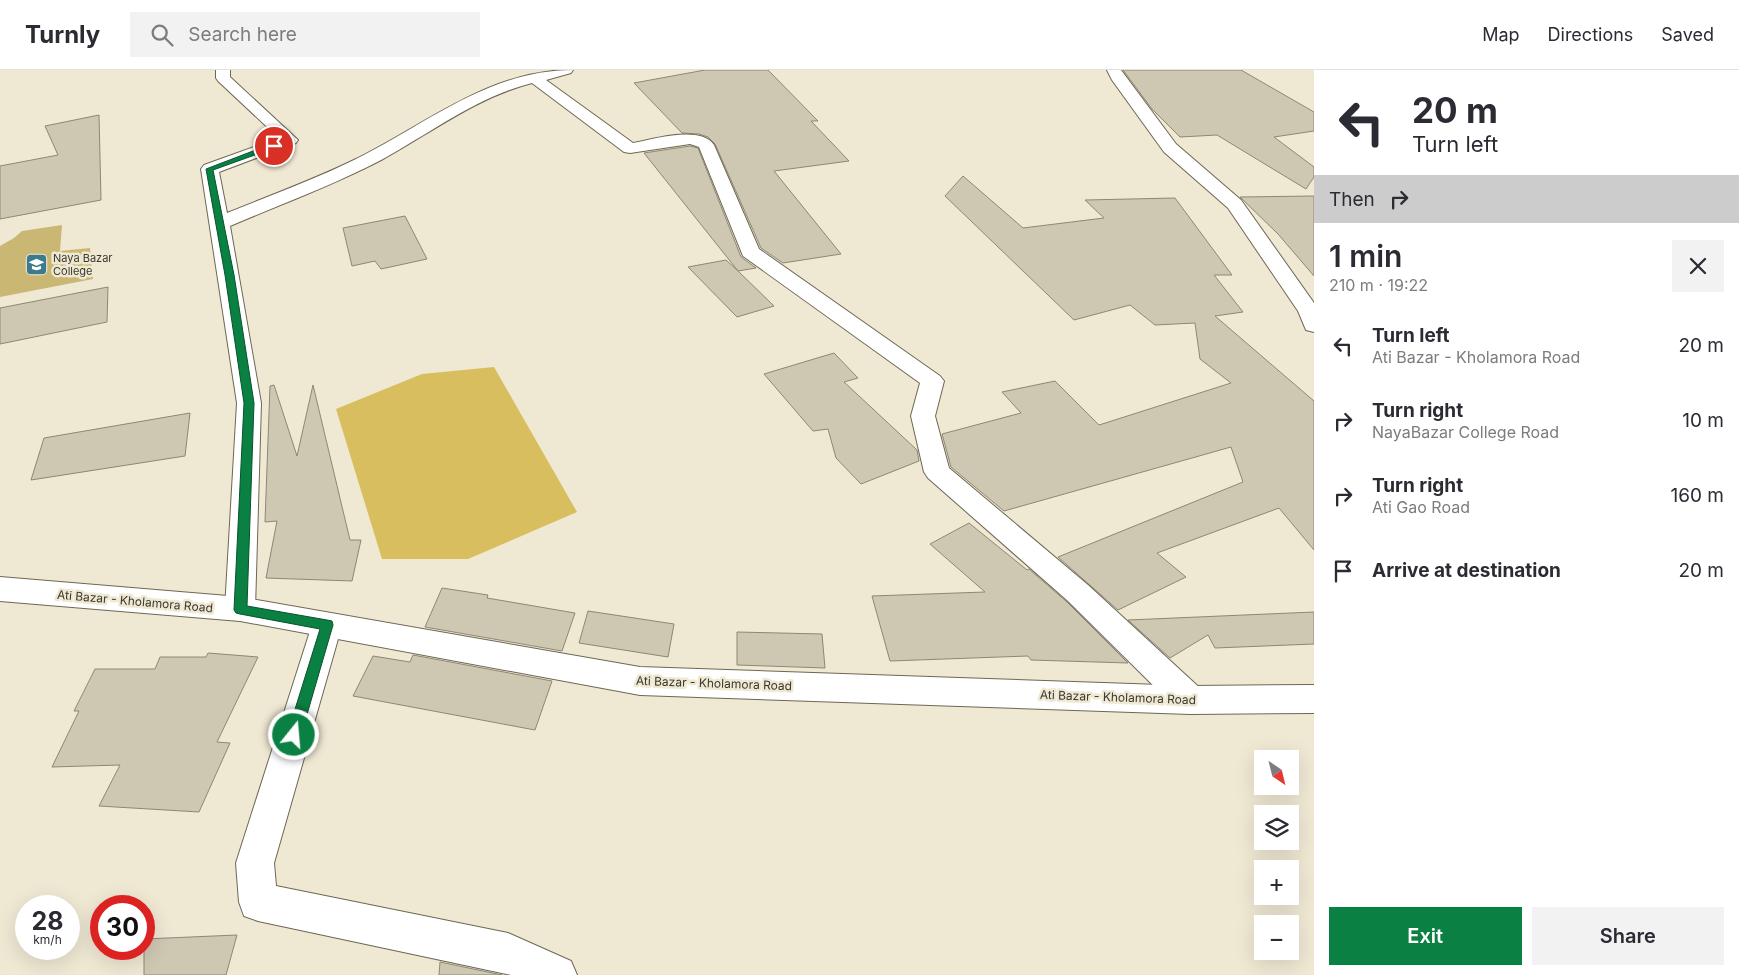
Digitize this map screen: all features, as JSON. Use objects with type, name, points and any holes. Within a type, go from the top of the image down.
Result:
[{"type":"street","points":[[223,70],[223,78],[290,140],[210,169],[249,403],[240,610]]},
{"type":"street","points":[[220,223],[359,164],[407,140],[444,116],[526,76],[566,70]]},
{"type":"street","points":[[1114,70],[1117,77],[1170,148],[1236,204],[1309,311],[1314,325]]},
{"type":"street","points":[[526,76],[630,148],[690,140],[700,140],[706,145],[750,252],[932,381],[923,416],[937,472],[1078,593],[1190,700]]},
{"type":"street","name":"Ati Bazar - Kholamora Road","points":[[0,590],[240,610],[640,681],[1190,700],[1314,699]]},
{"type":"street","points":[[327,625],[255,863],[258,902],[508,953],[557,975]]},
{"type":"shaded area","points":[[62,225],[60,251],[90,248],[93,279],[0,297],[0,246],[22,231]]},
{"type":"shaded area","points":[[494,367],[577,512],[468,559],[382,559],[336,409],[422,374]]},
{"type":"building","points":[[705,70],[768,70],[818,121],[811,121],[849,161],[774,171],[841,254],[783,263],[761,248],[715,144],[708,137],[699,134],[682,133],[634,83]]},
{"type":"building","points":[[1123,70],[1241,70],[1314,112],[1314,131],[1274,137],[1314,167],[1314,177],[1306,189],[1217,135],[1180,137],[1152,109]]},
{"type":"building","points":[[99,115],[101,200],[0,219],[0,166],[58,155],[45,126]]},
{"type":"building","points":[[690,146],[698,148],[741,257],[756,268],[738,271],[644,153]]},
{"type":"building","points":[[963,176],[1023,228],[1104,218],[1085,200],[1175,198],[1232,275],[1214,275],[1243,312],[1215,316],[1314,401],[1314,550],[1279,508],[1157,553],[1186,577],[1118,610],[1058,557],[1243,482],[1231,447],[1004,511],[951,467],[942,434],[1021,413],[1002,392],[1055,381],[1099,425],[1231,383],[1200,359],[1195,323],[1155,325],[1130,305],[1074,320],[945,196]]},
{"type":"building","points":[[1314,196],[1314,276],[1278,234],[1240,197]]},
{"type":"building","points":[[405,216],[427,259],[381,269],[375,261],[352,266],[343,228]]},
{"type":"building","points":[[726,260],[774,306],[737,317],[688,267]]},
{"type":"building","points":[[108,287],[107,322],[0,344],[0,308]]},
{"type":"building","points":[[834,353],[858,378],[844,382],[917,450],[919,461],[861,484],[836,458],[828,429],[813,431],[764,374]]},
{"type":"building","points":[[274,385],[297,456],[313,385],[350,540],[361,540],[352,581],[266,578],[277,521],[265,522],[270,386]]},
{"type":"building","points":[[190,413],[185,456],[31,480],[44,438]]},
{"type":"building","points":[[969,523],[1027,570],[1029,569],[1067,602],[1128,663],[1031,660],[1028,656],[890,661],[872,596],[985,592],[930,544]]},
{"type":"building","points":[[442,588],[488,595],[487,598],[575,613],[562,651],[425,627]]},
{"type":"building","points":[[588,611],[674,624],[668,657],[579,643]]},
{"type":"building","points":[[1314,612],[1314,644],[1215,648],[1208,635],[1170,658],[1128,620]]},
{"type":"building","points":[[737,632],[822,634],[825,668],[737,665]]},
{"type":"building","points":[[208,653],[258,657],[217,742],[230,743],[199,812],[99,806],[120,765],[52,767],[79,711],[74,711],[95,669],[155,669],[160,657],[206,657]]},
{"type":"building","points":[[413,655],[552,681],[535,730],[353,696],[373,656],[410,662]]},
{"type":"building","points":[[237,935],[226,975],[144,975],[144,960],[155,960],[155,939]]},
{"type":"building","points":[[440,962],[502,975],[439,975]]},
{"type":"place","name":"Naya Bazar College","points":[[37,264]]},
{"type":"route","points":[[274,146],[210,169],[249,403],[240,610],[327,625],[294,735]]}]
